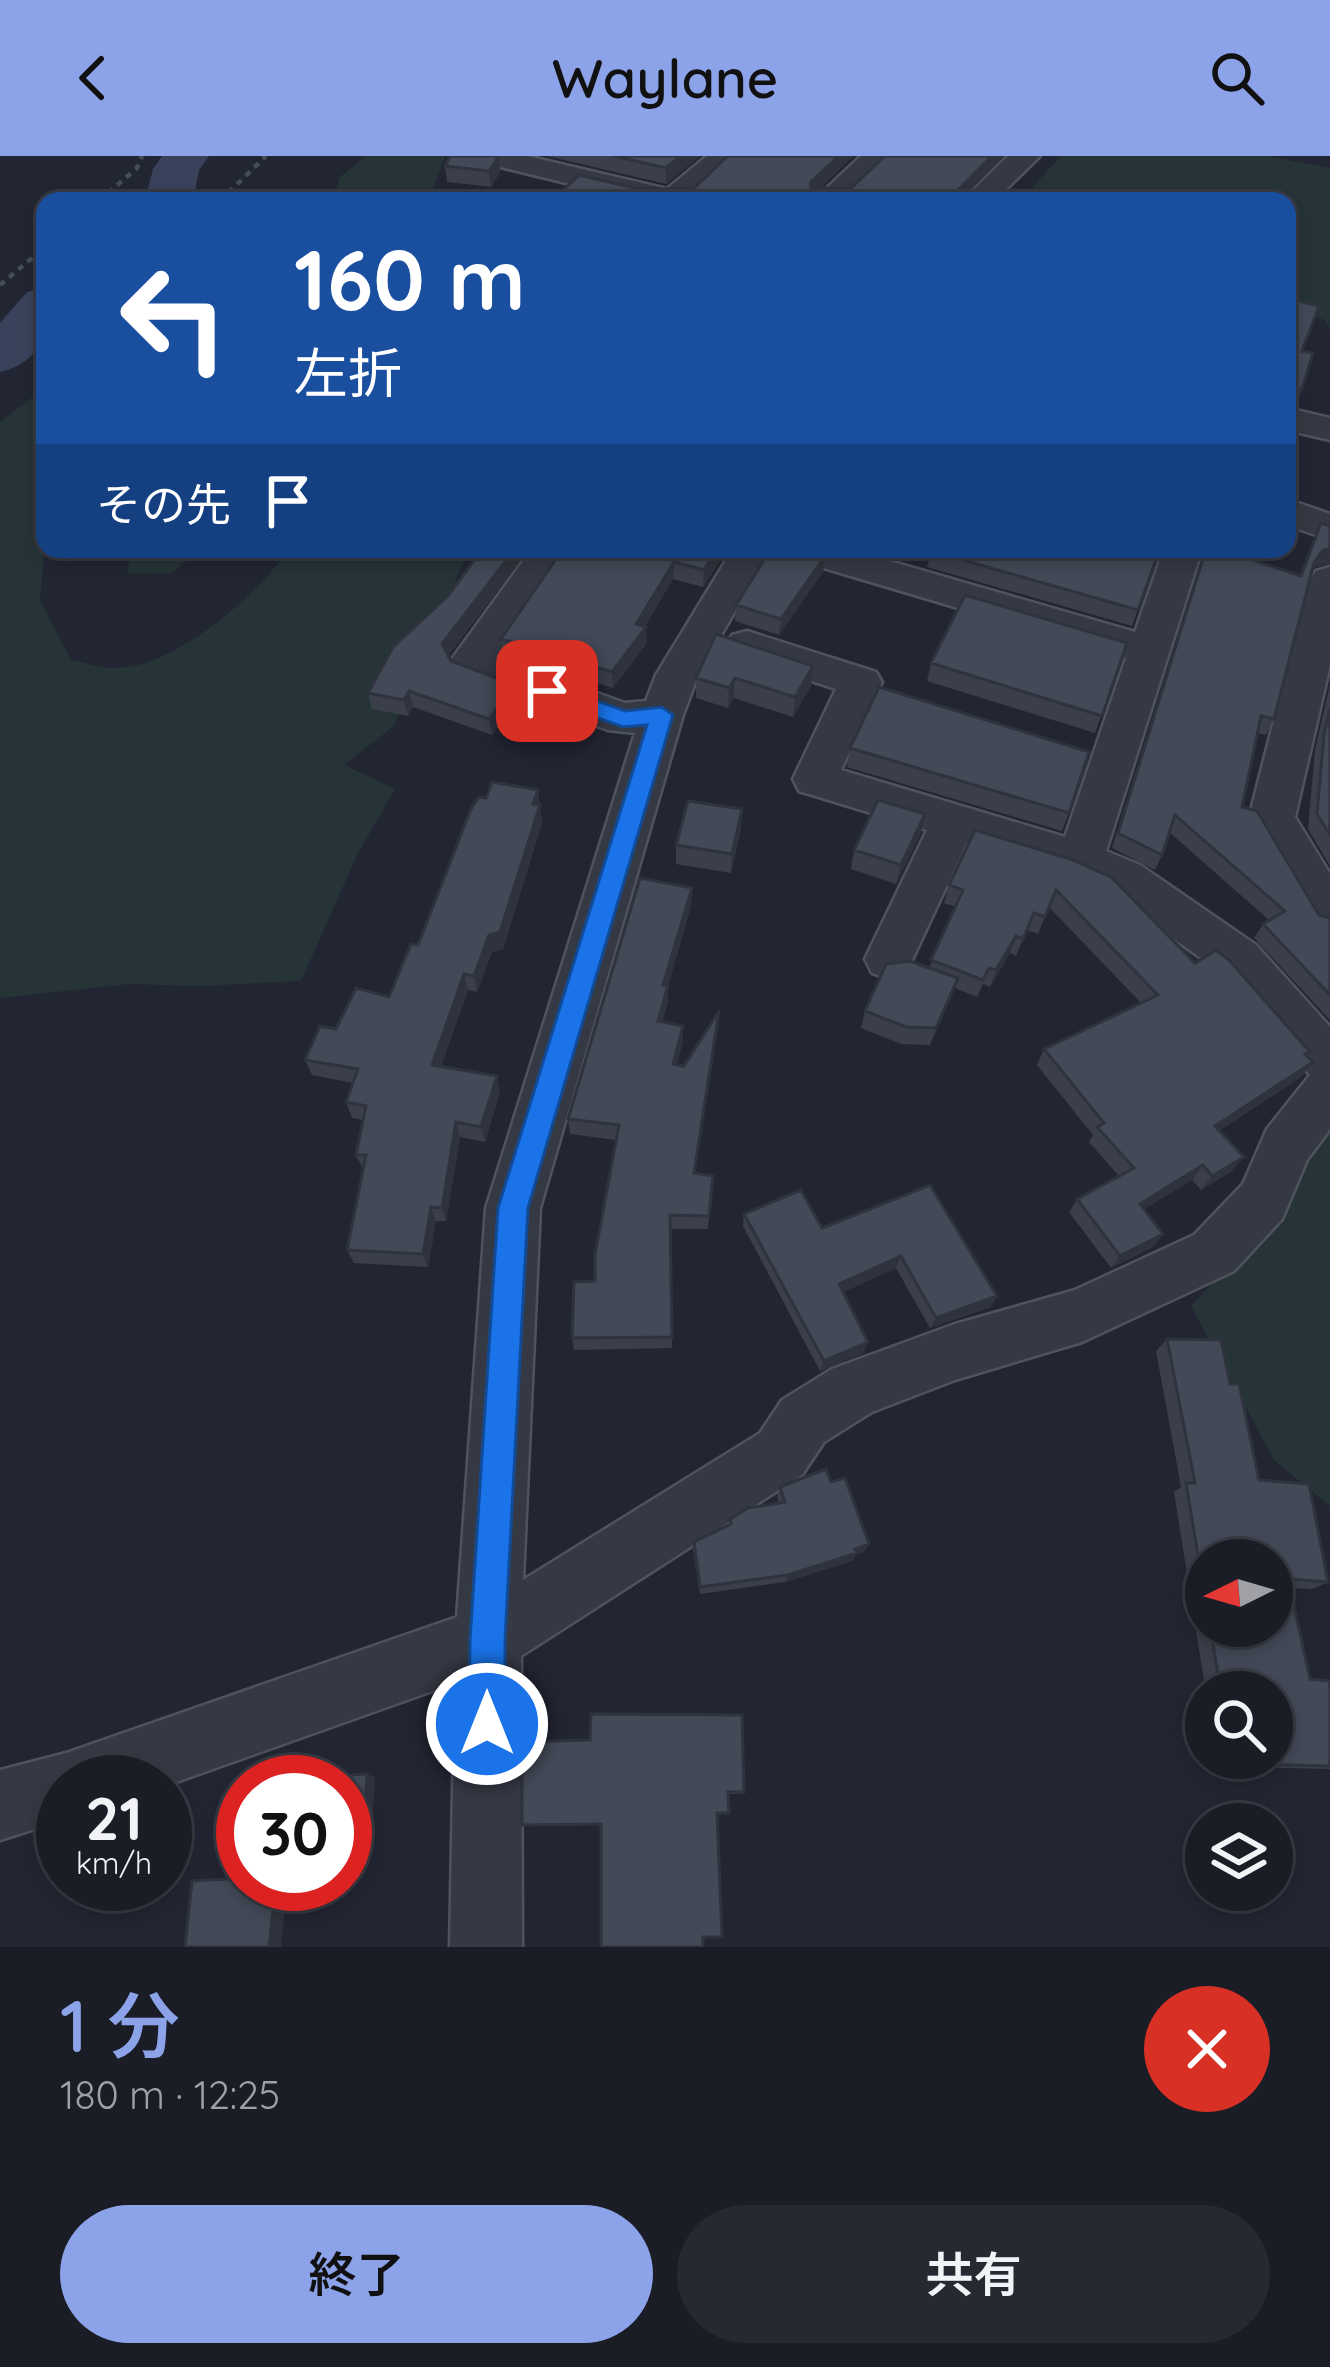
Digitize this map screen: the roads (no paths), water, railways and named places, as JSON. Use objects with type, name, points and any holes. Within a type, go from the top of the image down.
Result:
[{"type":"street","points":[[685,192],[724,156]]},
{"type":"street","points":[[838,192],[878,156]]},
{"type":"street","points":[[987,192],[1025,156]]},
{"type":"street","points":[[506,166],[560,163],[651,192]]},
{"type":"street","points":[[1296,420],[1330,429]]},
{"type":"street","points":[[1296,515],[1330,528]]},
{"type":"street","points":[[546,558],[470,663],[623,719],[662,715]]},
{"type":"street","points":[[486,1947],[488,1640],[513,1208],[662,715],[701,630],[746,558]]},
{"type":"street","points":[[835,558],[1147,650]]},
{"type":"street","points":[[1079,859],[1181,558]]},
{"type":"street","points":[[1330,580],[1272,818],[1330,914]]},
{"type":"street","points":[[701,630],[907,696]]},
{"type":"street","points":[[861,682],[815,779],[1079,859],[1123,878],[1239,959],[1330,1062]]},
{"type":"street","points":[[1066,745],[1112,759]]},
{"type":"street","points":[[889,959],[953,822]]},
{"type":"street","points":[[156,1755],[488,1640],[781,1454],[803,1421],[854,1390],[955,1352],[1082,1315],[1214,1253],[1264,1201],[1286,1146],[1330,1089]]},
{"type":"street","points":[[0,1805],[36,1794]]},
{"type":"waterway","points":[[171,192],[176,169],[186,156]]},
{"type":"waterway","points":[[0,356],[36,314]]}]
